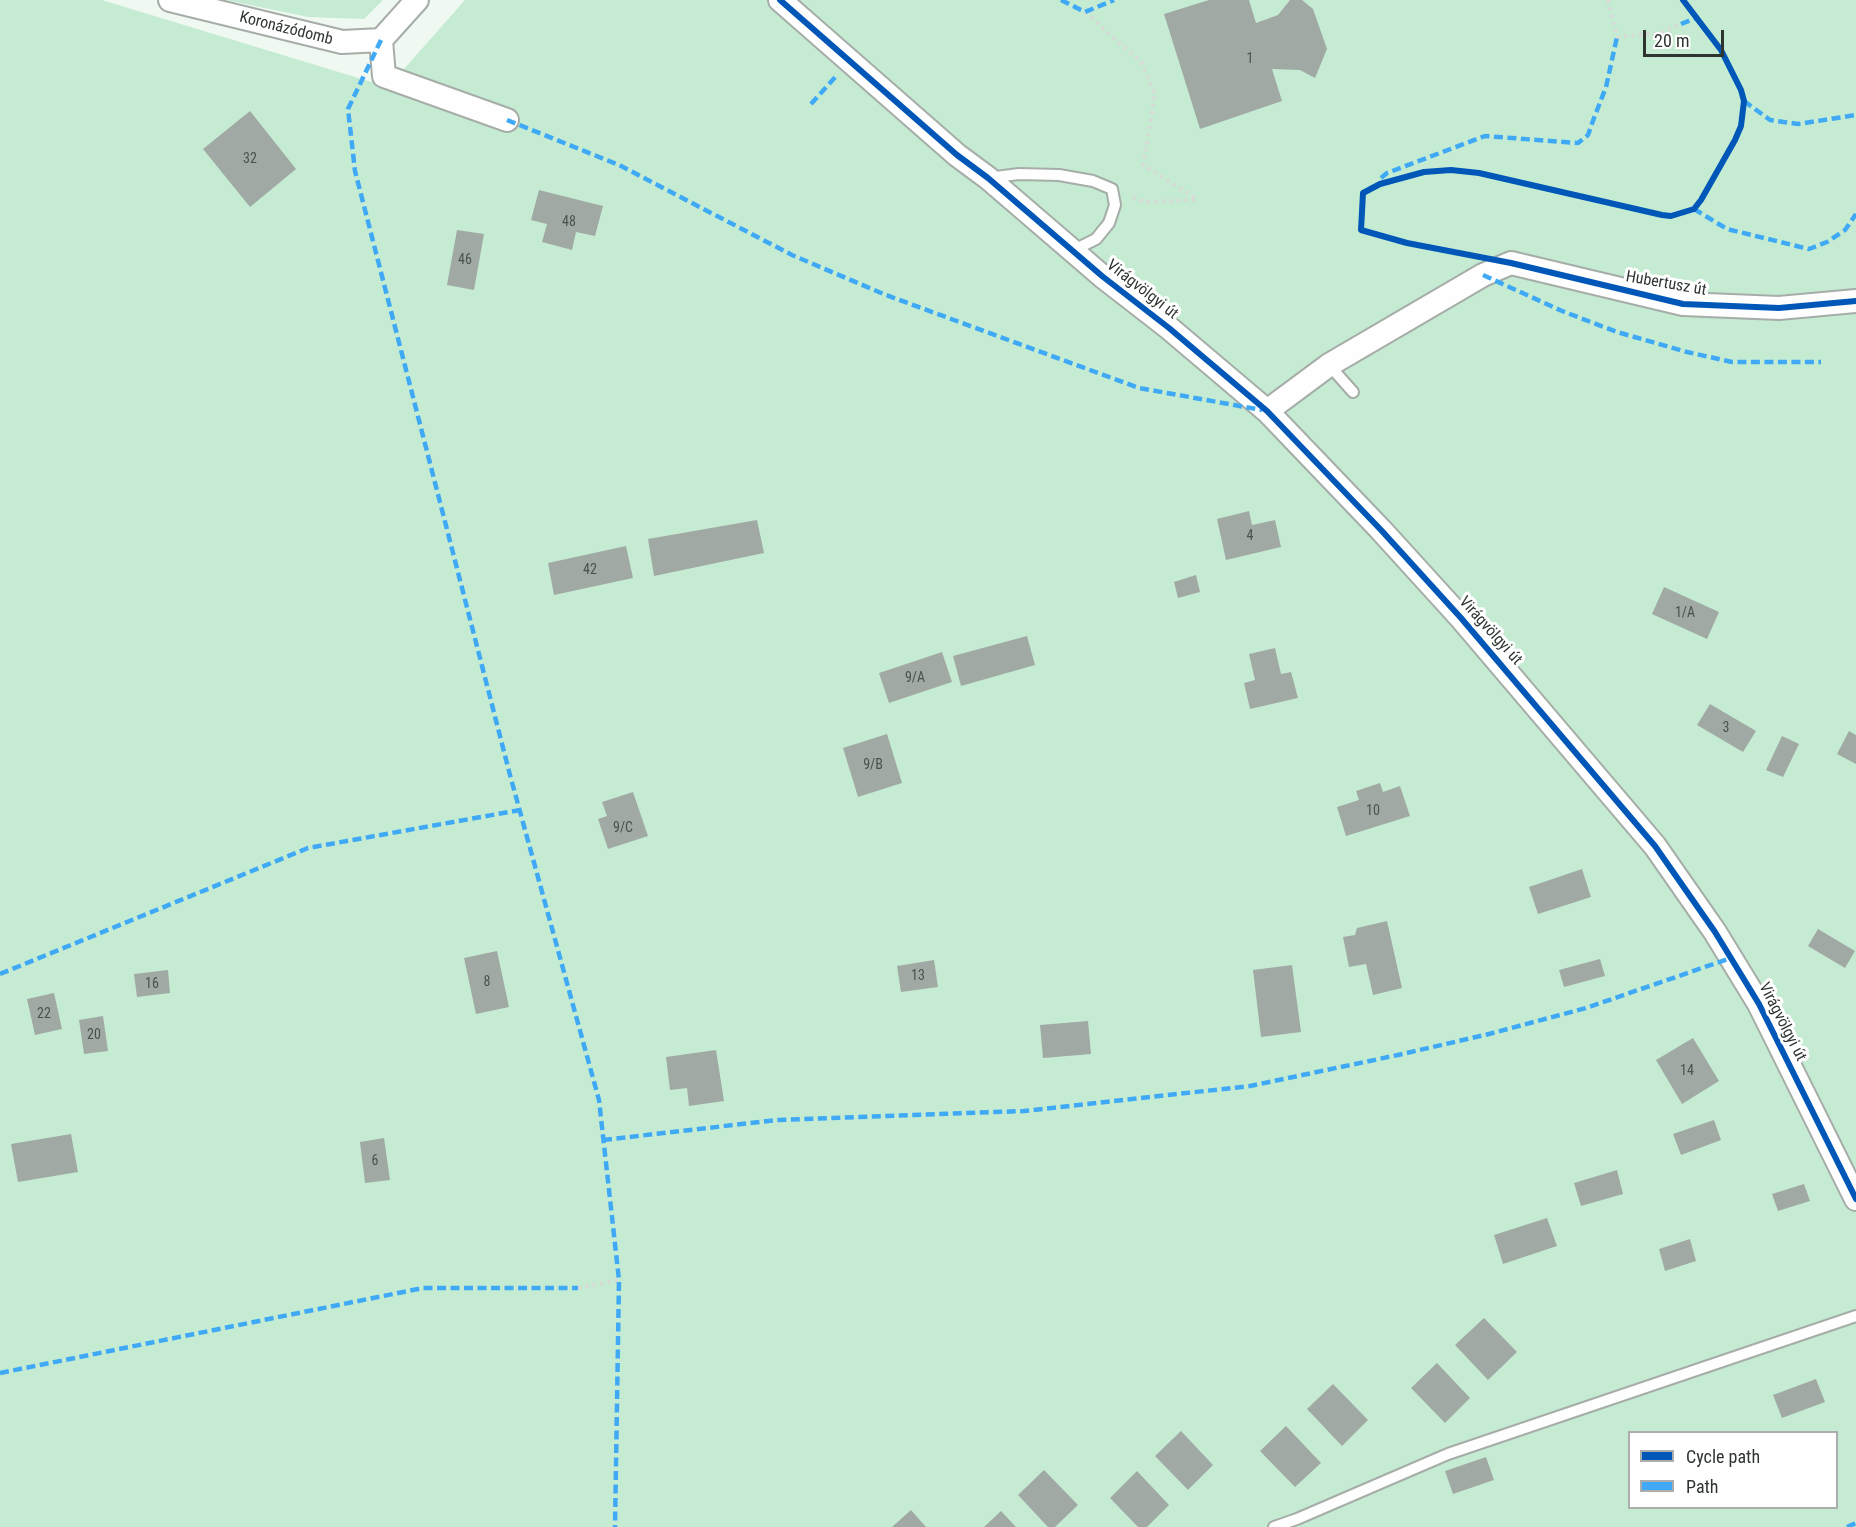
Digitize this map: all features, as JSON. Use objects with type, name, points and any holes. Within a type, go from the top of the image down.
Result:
[{"type":"street","name":"Koronázódomb","points":[[170,0],[342,42],[381,40]]},
{"type":"street","points":[[417,0],[381,40],[384,76],[507,120]]},
{"type":"street","name":"Virágvölgyi út","points":[[780,0],[957,155],[988,178],[1267,411],[1381,530],[1496,658],[1655,846],[1715,932],[1759,1004],[1856,1199]]},
{"type":"street","name":"Hubertusz út","points":[[1267,411],[1329,364],[1484,275],[1511,263],[1683,304],[1779,308],[1856,300]]},
{"type":"lane","points":[[988,178],[1019,174],[1059,175],[1093,181],[1112,189],[1115,206],[1109,223],[1096,239],[1072,250]]},
{"type":"lane","points":[[1329,364],[1353,392]]},
{"type":"lane","points":[[1274,1527],[1448,1454],[1856,1316]]},
{"type":"path","points":[[1608,0],[1617,37],[1661,33],[1682,24]]},
{"type":"path","points":[[1085,12],[1141,62],[1155,94],[1143,165],[1197,200],[1145,202],[1112,189]]},
{"type":"path","points":[[578,1288],[619,1280]]},
{"type":"green space","points":[[0,0],[102,0],[388,87],[465,0],[1856,0],[1856,1527],[0,1527]]},
{"type":"green space","points":[[226,0],[383,0],[364,19],[308,17]]},
{"type":"building","points":[[1209,0],[1249,0],[1256,23],[1278,15],[1290,0],[1302,0],[1313,9],[1327,49],[1315,78],[1300,70],[1272,69],[1282,101],[1200,129],[1164,14]]},
{"type":"building","points":[[250,111],[296,169],[250,207],[203,149]]},
{"type":"building","points":[[539,190],[603,206],[595,236],[576,232],[572,250],[542,242],[547,224],[531,220]]},
{"type":"building","points":[[457,230],[484,234],[474,290],[447,285]]},
{"type":"building","points":[[1249,511],[1252,525],[1275,520],[1281,547],[1226,560],[1217,519]]},
{"type":"building","points":[[757,520],[764,553],[654,576],[648,539]]},
{"type":"building","points":[[626,546],[633,578],[554,595],[548,563]]},
{"type":"building","points":[[1196,575],[1200,592],[1178,598],[1174,582]]},
{"type":"building","points":[[1664,587],[1719,612],[1707,639],[1652,614]]},
{"type":"building","points":[[1027,636],[1035,665],[961,686],[953,656]]},
{"type":"building","points":[[1275,648],[1281,674],[1291,672],[1298,698],[1250,709],[1244,683],[1255,680],[1249,654]]},
{"type":"building","points":[[942,652],[952,682],[889,703],[879,673]]},
{"type":"building","points":[[1710,704],[1756,731],[1743,752],[1697,725]]},
{"type":"building","points":[[1849,731],[1856,735],[1856,764],[1837,754]]},
{"type":"building","points":[[887,734],[902,783],[858,797],[843,748]]},
{"type":"building","points":[[1782,736],[1799,744],[1783,777],[1766,770]]},
{"type":"building","points":[[1380,783],[1383,792],[1400,786],[1410,816],[1346,836],[1337,807],[1359,800],[1356,791]]},
{"type":"building","points":[[633,792],[648,836],[608,849],[598,819],[607,816],[602,802]]},
{"type":"building","points":[[1582,869],[1591,897],[1538,914],[1529,887]]},
{"type":"building","points":[[1387,921],[1402,988],[1373,995],[1366,964],[1349,967],[1343,937],[1355,935],[1357,928]]},
{"type":"building","points":[[1818,929],[1855,951],[1845,968],[1808,946]]},
{"type":"building","points":[[497,951],[509,1007],[476,1014],[464,958]]},
{"type":"building","points":[[1600,959],[1605,976],[1564,987],[1559,970]]},
{"type":"building","points":[[934,960],[938,987],[901,992],[897,966]]},
{"type":"building","points":[[1292,965],[1301,1032],[1261,1037],[1253,970]]},
{"type":"building","points":[[168,970],[170,993],[137,997],[134,974]]},
{"type":"building","points":[[54,993],[62,1029],[35,1035],[27,999]]},
{"type":"building","points":[[103,1016],[108,1051],[84,1054],[79,1020]]},
{"type":"building","points":[[1088,1021],[1091,1054],[1043,1058],[1040,1025]]},
{"type":"building","points":[[1693,1038],[1719,1081],[1682,1104],[1656,1060]]},
{"type":"building","points":[[716,1050],[724,1101],[689,1106],[687,1088],[670,1090],[666,1057]]},
{"type":"building","points":[[1714,1120],[1721,1140],[1681,1155],[1673,1134]]},
{"type":"building","points":[[71,1134],[78,1172],[18,1182],[11,1144]]},
{"type":"building","points":[[384,1138],[390,1180],[365,1183],[360,1142]]},
{"type":"building","points":[[1617,1170],[1623,1194],[1581,1206],[1574,1183]]},
{"type":"building","points":[[1804,1184],[1810,1201],[1778,1211],[1772,1194]]},
{"type":"building","points":[[1547,1218],[1557,1246],[1503,1264],[1494,1235]]},
{"type":"building","points":[[1690,1239],[1696,1261],[1665,1271],[1659,1249]]},
{"type":"building","points":[[1484,1318],[1517,1352],[1488,1380],[1455,1345]]},
{"type":"building","points":[[1437,1363],[1470,1398],[1445,1423],[1411,1388]]},
{"type":"building","points":[[1816,1379],[1825,1402],[1782,1418],[1773,1395]]},
{"type":"building","points":[[1333,1384],[1368,1420],[1342,1446],[1307,1409]]},
{"type":"building","points":[[1286,1426],[1321,1463],[1295,1487],[1260,1451]]},
{"type":"building","points":[[1181,1431],[1213,1465],[1188,1490],[1155,1456]]},
{"type":"building","points":[[1486,1457],[1494,1480],[1453,1494],[1445,1471]]},
{"type":"building","points":[[1044,1470],[1078,1505],[1055,1527],[1048,1527],[1018,1495]]},
{"type":"building","points":[[1137,1471],[1169,1505],[1147,1527],[1138,1527],[1110,1498]]},
{"type":"building","points":[[911,1510],[926,1527],[892,1527]]},
{"type":"building","points":[[1001,1511],[1016,1527],[984,1527]]},
{"type":"marked path","points":[[1061,0],[1085,12],[1114,0]]},
{"type":"marked path","points":[[1681,24],[1696,18]]},
{"type":"marked path","points":[[1381,178],[1387,173],[1485,136],[1578,143],[1588,135],[1606,87],[1617,37]]},
{"type":"marked path","points":[[381,40],[348,109],[355,171],[510,775],[599,1100],[619,1280],[615,1527]]},
{"type":"marked path","points":[[811,104],[838,74]]},
{"type":"marked path","points":[[1744,101],[1770,120],[1798,124],[1856,115]]},
{"type":"marked path","points":[[507,120],[619,165],[792,255],[886,295],[1139,388],[1262,410]]},
{"type":"marked path","points":[[1694,209],[1727,229],[1809,249],[1827,242],[1845,230],[1856,214]]},
{"type":"marked path","points":[[1483,275],[1562,311],[1617,332],[1687,352],[1732,362],[1821,362]]},
{"type":"marked path","points":[[0,974],[308,848],[520,810]]},
{"type":"marked path","points":[[603,1140],[777,1120],[1024,1111],[1250,1086],[1489,1034],[1586,1008],[1731,958]]},
{"type":"marked path","points":[[0,1373],[423,1288],[578,1288]]},
{"type":"marked path","points":[[1847,1527],[1856,1523]]},
{"type":"cycle path","points":[[780,0],[957,155],[988,178],[1102,276],[1169,328],[1267,411],[1381,530],[1461,618],[1655,846],[1715,932],[1759,1004],[1856,1199]]},
{"type":"cycle path","points":[[1683,0],[1721,50],[1744,101],[1741,126],[1735,140],[1694,209],[1671,216],[1662,215],[1479,173],[1451,170],[1424,172],[1380,184],[1363,193],[1361,230],[1407,243],[1511,263],[1683,304],[1779,308],[1856,301]]}]
